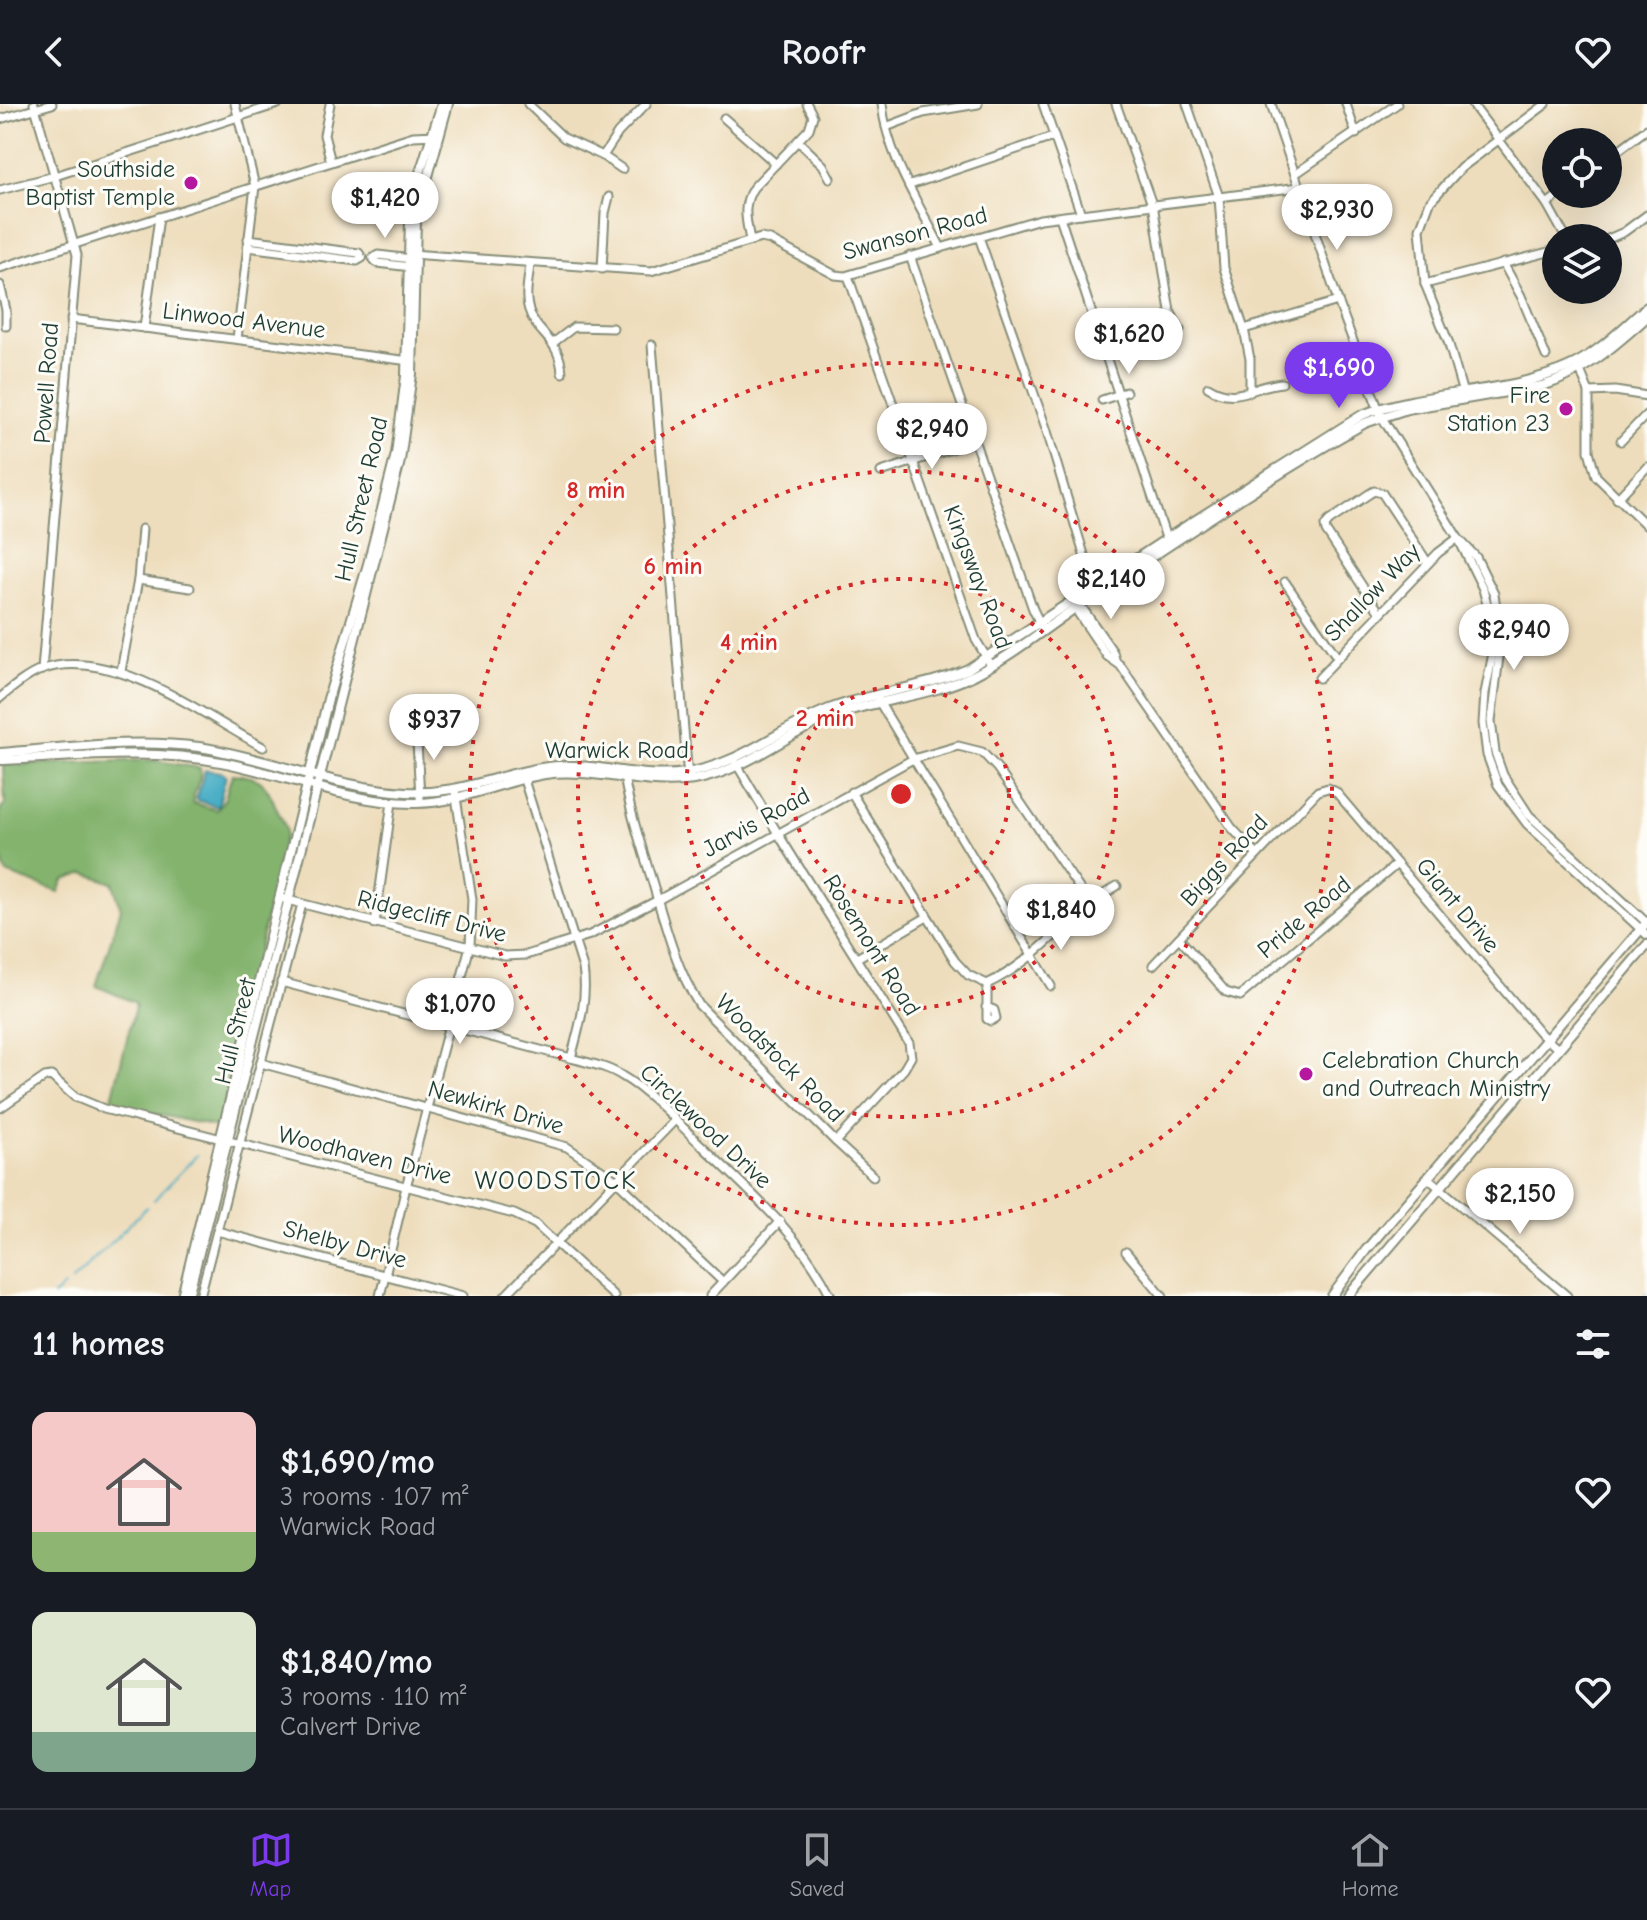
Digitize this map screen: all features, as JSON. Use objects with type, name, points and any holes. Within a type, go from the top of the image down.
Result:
[{"type":"main road","name":"Hull Street Road","points":[[321,776],[400,461],[408,413],[411,260],[419,206],[442,104]]},
{"type":"main road","name":"Hull Street Road","points":[[436,135],[448,104]]},
{"type":"main road","name":"Warwick Road","points":[[1579,367],[1647,307]]},
{"type":"main road","name":"Warwick Road","points":[[0,753],[163,744],[240,755],[370,788],[455,795],[552,766],[576,765],[658,783],[688,776],[715,775],[813,716],[843,704],[878,699],[989,662],[1168,542],[1380,412],[1531,379],[1596,361],[1647,317]]},
{"type":"main road","name":"Hull Street Road","points":[[278,897],[306,783],[388,486],[401,424],[409,361]]},
{"type":"main road","name":"Warwick Road","points":[[0,760],[113,755],[185,756],[392,802],[420,803],[526,778],[577,773],[624,775]]},
{"type":"main road","name":"Hull Street","points":[[182,1296],[321,776]]},
{"type":"main road","name":"Hull Street","points":[[188,1296],[278,897]]},
{"type":"main road","points":[[1332,1296],[1366,1250],[1646,926]]},
{"type":"main road","points":[[1348,1296],[1647,945]]},
{"type":"street","points":[[0,119],[52,104]]},
{"type":"street","points":[[235,104],[255,186],[237,339]]},
{"type":"street","points":[[0,190],[55,176],[278,104]]},
{"type":"street","points":[[330,104],[324,135],[331,162]]},
{"type":"street","points":[[528,104],[564,138],[603,156],[622,169]]},
{"type":"street","points":[[603,156],[618,133],[646,104]]},
{"type":"street","points":[[411,260],[656,270],[750,240],[745,216],[747,199],[753,188],[813,121],[807,104]]},
{"type":"street","points":[[882,104],[893,152],[941,248]]},
{"type":"street","points":[[886,127],[923,113],[978,104]]},
{"type":"street","points":[[1043,104],[1081,214]]},
{"type":"street","points":[[1116,104],[1151,205],[1170,311],[1180,330]]},
{"type":"street","points":[[1187,104],[1219,197],[1224,268],[1244,329],[1250,359],[1250,392]]},
{"type":"street","points":[[1271,104],[1338,301],[1380,412],[1458,538],[1480,564],[1498,609],[1501,649],[1491,713],[1497,760],[1514,796],[1544,834],[1646,926]]},
{"type":"street","points":[[1346,104],[1356,134]]},
{"type":"street","points":[[1295,174],[1397,104]]},
{"type":"street","points":[[1472,104],[1542,197]]},
{"type":"street","points":[[1463,395],[1448,341],[1425,284],[1420,229],[1430,202],[1461,168],[1546,104]]},
{"type":"street","name":"Powell Road","points":[[35,107],[76,244],[42,670]]},
{"type":"street","points":[[724,118],[776,164]]},
{"type":"street","points":[[1622,148],[1647,129]]},
{"type":"street","points":[[0,268],[413,136],[436,135]]},
{"type":"street","points":[[910,185],[1053,137]]},
{"type":"street","points":[[798,141],[823,165],[830,178]]},
{"type":"street","name":"Swanson Road","points":[[750,240],[768,239],[835,275],[848,276],[1040,219],[1300,187]]},
{"type":"street","points":[[602,269],[605,213],[609,197]]},
{"type":"street","points":[[1622,233],[1647,215]]},
{"type":"street","points":[[144,328],[159,217]]},
{"type":"street","points":[[1060,217],[1122,393],[1168,542]]},
{"type":"street","points":[[979,237],[1042,430],[1045,431],[1086,555],[1100,587]]},
{"type":"street","points":[[248,243],[359,253],[362,258],[357,261],[248,243]]},
{"type":"street","points":[[1425,284],[1542,253]]},
{"type":"street","points":[[910,256],[973,442],[1042,626]]},
{"type":"street","points":[[1503,263],[1521,296],[1546,356]]},
{"type":"street","points":[[530,264],[529,309],[553,343],[562,373]]},
{"type":"street","name":"Kingsway Road","points":[[848,276],[976,640],[989,662]]},
{"type":"street","points":[[0,285],[6,326]]},
{"type":"street","points":[[1244,329],[1338,301]]},
{"type":"street","name":"Linwood Avenue","points":[[71,319],[409,361]]},
{"type":"street","points":[[553,343],[574,327],[613,328]]},
{"type":"street","points":[[652,345],[688,776]]},
{"type":"street","points":[[1579,367],[1589,392],[1591,463],[1600,482],[1647,526]]},
{"type":"street","points":[[1208,387],[1225,395],[1282,383]]},
{"type":"street","points":[[1589,392],[1615,391],[1647,396]]},
{"type":"street","points":[[1102,400],[1122,393]]},
{"type":"street","points":[[1621,441],[1647,414]]},
{"type":"street","points":[[881,472],[973,442]]},
{"type":"street","points":[[1617,499],[1647,467]]},
{"type":"street","points":[[1380,613],[1326,531],[1329,521],[1369,494],[1382,493],[1428,563]]},
{"type":"street","points":[[121,671],[138,580],[142,529]]},
{"type":"street","name":"Shallow Way","points":[[1319,678],[1428,563],[1458,538]]},
{"type":"street","points":[[138,580],[190,588]]},
{"type":"street","points":[[1285,582],[1337,657]]},
{"type":"street","points":[[1076,603],[1084,610],[1232,828],[1257,855]]},
{"type":"street","points":[[0,698],[42,670],[72,665],[121,671],[263,747]]},
{"type":"street","points":[[878,699],[1051,986]]},
{"type":"street","points":[[416,723],[420,803]]},
{"type":"street","name":"Jarvis Road","points":[[576,939],[590,935],[658,900],[913,759],[958,746],[982,752],[997,768],[1090,904]]},
{"type":"street","name":"Rosemont Road","points":[[736,763],[909,1043],[911,1057],[904,1069],[836,1142]]},
{"type":"street","name":"Woodstock Road","points":[[624,775],[629,803],[658,900],[689,989],[699,1005],[873,1176]]},
{"type":"street","points":[[526,778],[583,968],[585,995],[571,1058]]},
{"type":"street","name":"Biggs Road","points":[[1153,965],[1318,791],[1328,788]]},
{"type":"street","name":"Giant Drive","points":[[1328,788],[1336,792],[1558,1049]]},
{"type":"street","points":[[851,792],[955,961],[968,975],[987,984],[1033,956],[1090,904],[1117,886]]},
{"type":"street","points":[[380,1296],[470,946],[472,899],[455,795]]},
{"type":"street","points":[[375,924],[392,802]]},
{"type":"street","name":"Pride Road","points":[[1179,938],[1226,992],[1234,996],[1244,994],[1397,864]]},
{"type":"street","name":"Ridgecliff Drive","points":[[278,897],[375,924],[515,956],[576,939]]},
{"type":"street","points":[[200,1296],[302,904]]},
{"type":"street","points":[[857,958],[927,917]]},
{"type":"street","name":"Circlewood Drive","points":[[281,982],[613,1070],[675,1120],[780,1221],[817,1268],[831,1296]]},
{"type":"street","points":[[986,1007],[987,984]]},
{"type":"street","name":"Newkirk Drive","points":[[261,1063],[567,1147],[617,1181],[723,1282]]},
{"type":"street","name":"Woodhaven Drive","points":[[0,1108],[51,1076],[75,1097],[90,1104],[523,1217],[557,1243],[614,1296]]},
{"type":"street","points":[[505,1296],[675,1120]]},
{"type":"street","points":[[1428,1178],[1561,1294]]},
{"type":"street","points":[[710,1296],[780,1221]]},
{"type":"street","name":"Shelby Drive","points":[[217,1231],[463,1296]]},
{"type":"street","points":[[1126,1252],[1163,1296]]},
{"type":"green space","points":[[152,760],[200,768],[193,803],[217,810],[225,798],[232,774],[256,779],[269,792],[286,832],[227,1085],[225,1108],[216,1127],[113,1105],[112,1098],[136,1003],[96,986],[121,909],[113,883],[85,873],[64,880],[59,892],[6,873],[0,853],[0,810],[5,804],[3,765]]},
{"type":"water","points":[[205,770],[221,772],[226,776],[218,807],[196,800]]},
{"type":"waterway","points":[[154,1200],[197,1155]]},
{"type":"waterway","points":[[72,1281],[147,1207]]},
{"type":"waterway","points":[[53,1296],[64,1287]]},
{"type":"place","name":"Southside Baptist Temple","points":[[191,183]]},
{"type":"place","name":"Fire Station 23","points":[[1566,409]]},
{"type":"place","name":"Celebration Church and Outreach Ministry","points":[[1306,1074]]},
{"type":"district","name":"WOODSTOCK","points":[[556,1181]]}]
